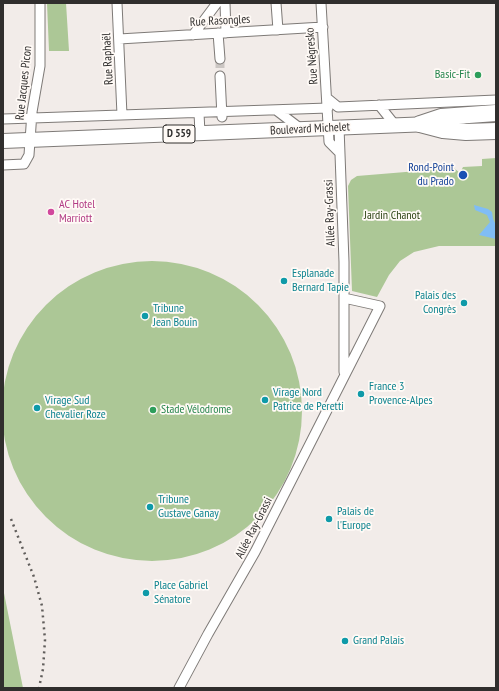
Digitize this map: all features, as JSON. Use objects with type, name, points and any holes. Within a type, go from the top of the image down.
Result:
[{"type":"highway","points":[[420,124],[441,117],[496,113]]},
{"type":"highway","points":[[420,124],[458,132],[496,131]]},
{"type":"main road","points":[[420,124],[430,115],[440,112],[496,107]]},
{"type":"main road","name":"Boulevard Michelet","points":[[3,142],[496,121]]},
{"type":"street","name":"Rue Jacques Picon","points":[[30,140],[40,66],[40,3]]},
{"type":"street","name":"Rue Raphaël","points":[[117,3],[122,115]]},
{"type":"street","points":[[192,35],[217,3]]},
{"type":"street","points":[[220,59],[225,3]]},
{"type":"street","points":[[276,3],[278,30]]},
{"type":"street","name":"Rue Négresko","points":[[321,3],[328,108],[334,127],[329,142],[340,153]]},
{"type":"street","name":"Rue Rasongles","points":[[118,39],[323,27]]},
{"type":"street","points":[[220,76],[222,115]]},
{"type":"street","name":"Boulevard Michelet","points":[[327,98],[338,106],[496,100]]},
{"type":"street","points":[[379,105],[395,125]]},
{"type":"street","name":"Boulevard Michelet","points":[[3,119],[199,113],[222,115],[276,110],[328,108]]},
{"type":"street","points":[[276,110],[301,129]]},
{"type":"street","points":[[199,113],[200,134]]},
{"type":"street","points":[[3,165],[24,164],[29,155],[30,140]]},
{"type":"street","name":"Allée Ray-Grassi","points":[[340,153],[344,298],[344,375]]},
{"type":"street","name":"Allée Ray-Grassi","points":[[179,688],[255,552],[380,306],[344,298]]},
{"type":"green space","points":[[47,3],[66,3],[69,51],[49,51]]},
{"type":"green space","name":"Jardin Chanot","points":[[496,158],[496,246],[439,246],[414,252],[400,261],[389,275],[377,297],[352,291],[348,186],[351,180],[357,176],[454,168],[460,173],[463,167],[482,166],[482,159]]},
{"type":"green space","name":"Stade Vélodrome","points":[[137,261],[167,261],[196,267],[223,278],[247,295],[268,316],[285,340],[296,367],[302,396],[302,426],[296,455],[285,482],[268,506],[247,527],[223,544],[196,555],[167,561],[137,561],[108,555],[81,544],[57,527],[36,506],[19,482],[8,455],[2,426],[2,396],[8,367],[19,340],[36,316],[57,295],[81,278],[108,267]]},
{"type":"green space","points":[[3,588],[23,688],[3,688]]},
{"type":"water","points":[[474,205],[488,209],[492,212],[496,225],[496,239],[479,235],[490,222],[487,215],[475,210]]},
{"type":"tunnel","points":[[220,59],[220,76]]},
{"type":"railway","points":[[11,519],[34,577],[42,606],[45,640],[43,669],[39,688]]},
{"type":"place","name":"Basic-Fit","points":[[478,75]]},
{"type":"place","name":"Rond-Point du Prado","points":[[463,175]]},
{"type":"place","name":"AC Hotel Marriott","points":[[51,212]]},
{"type":"place","name":"Esplanade Bernard Tapie","points":[[284,281]]},
{"type":"place","name":"Palais des Congrès","points":[[464,303]]},
{"type":"place","name":"Tribune Jean Bouin","points":[[145,316]]},
{"type":"place","name":"France 3 Provence-Alpes","points":[[361,394]]},
{"type":"place","name":"Virage Nord Patrice de Peretti","points":[[265,400]]},
{"type":"place","name":"Virage Sud Chevalier Roze","points":[[37,408]]},
{"type":"place","name":"Stade Vélodrome","points":[[153,410]]},
{"type":"place","name":"Tribune Gustave Ganay","points":[[150,507]]},
{"type":"place","name":"Palais de l'Europe","points":[[329,519]]},
{"type":"place","name":"Place Gabriel Sénatore","points":[[146,593]]},
{"type":"place","name":"Grand Palais","points":[[345,641]]}]
